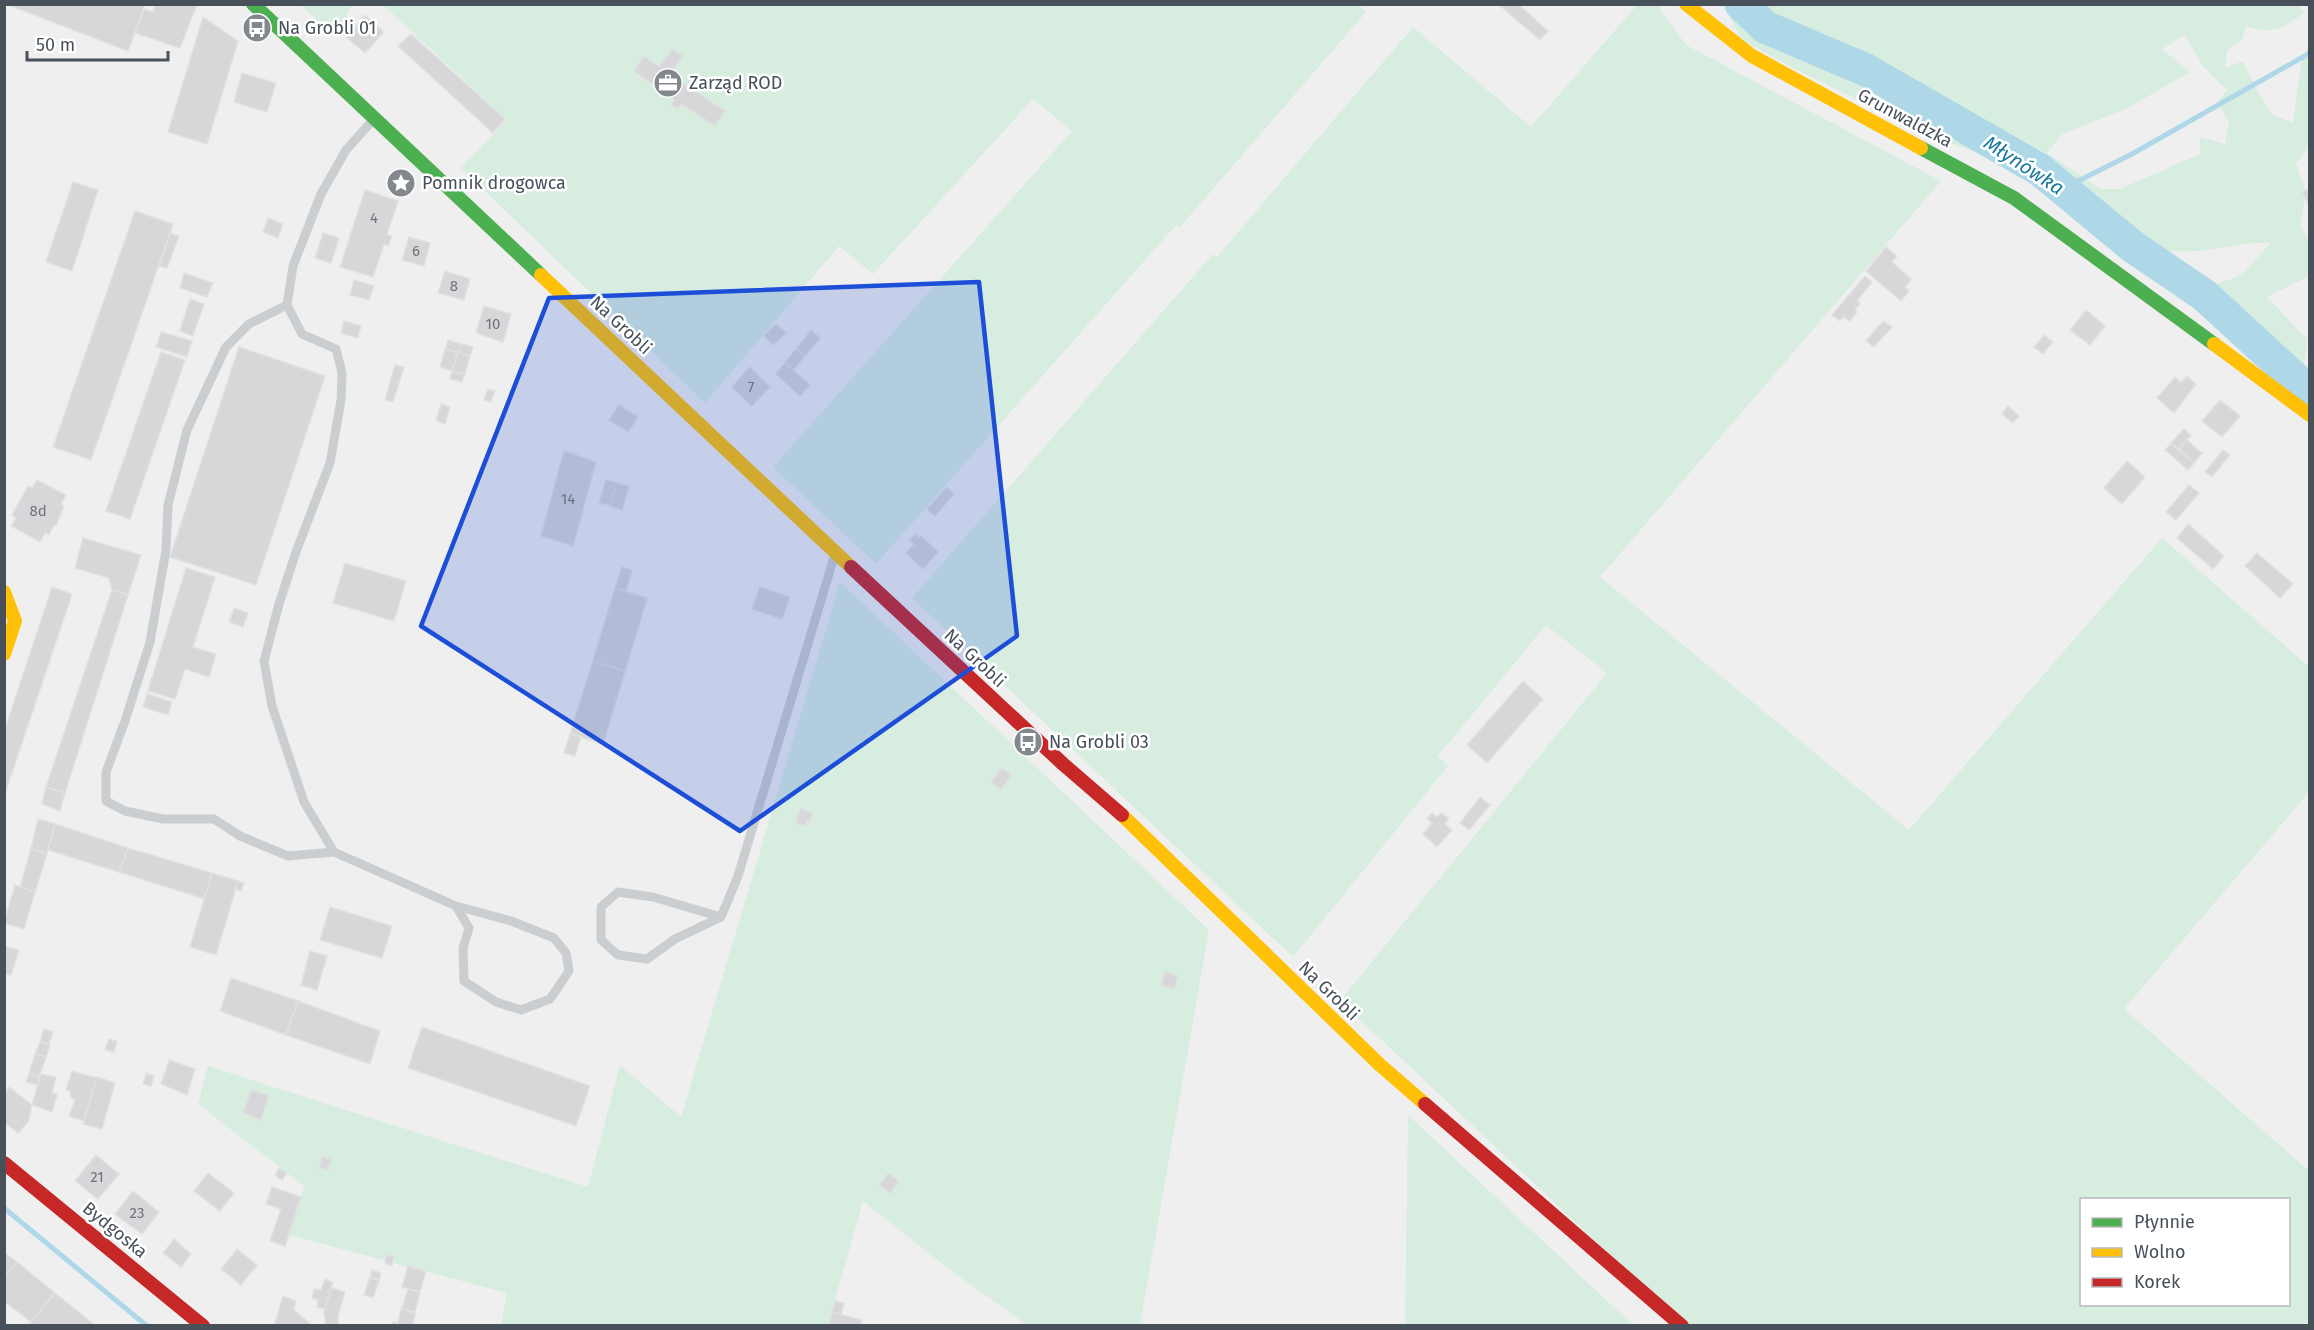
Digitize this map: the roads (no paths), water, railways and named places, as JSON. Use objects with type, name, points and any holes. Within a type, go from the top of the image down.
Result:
[{"type":"street","name":"Na Grobli","points":[[254,4],[968,677],[1128,820],[1380,1065],[1682,1326]]},
{"type":"street","name":"Grunwaldzka","points":[[1686,4],[1752,56],[2014,198],[2310,415]]},
{"type":"street","points":[[4,592],[15,621],[4,654]]},
{"type":"street","name":"Bydgoska","points":[[4,1163],[203,1326]]},
{"type":"lane","points":[[334,852],[304,802],[272,706],[264,661],[296,552],[330,463],[341,400],[342,373],[336,349],[302,334],[287,305],[293,266],[321,194],[346,150],[374,119]]},
{"type":"lane","points":[[287,305],[249,324],[226,347],[187,430],[168,505],[166,550],[150,642],[106,772],[106,801],[125,811],[163,819],[214,819],[240,836],[288,856],[334,852],[456,906],[511,921],[554,938],[566,953],[569,972],[550,999],[521,1010],[496,1002],[464,981],[463,948],[469,928],[456,906]]},
{"type":"lane","points":[[721,916],[653,897],[618,892],[602,906],[602,940],[618,955],[646,959],[675,939],[721,916],[738,876],[836,551]]},
{"type":"waterway","name":"Młynówka","points":[[1741,4],[1765,27],[1866,70],[2040,170],[2132,246],[2204,295],[2302,385],[2310,389]]},
{"type":"waterway","points":[[2062,189],[2132,154],[2310,53]]},
{"type":"waterway","points":[[4,1208],[147,1326]]},
{"type":"place","name":"Na Grobli 01","points":[[257,28]]},
{"type":"place","name":"Zarząd ROD","points":[[668,83]]},
{"type":"place","name":"Pomnik drogowca","points":[[401,183]]},
{"type":"place","name":"Na Grobli 03","points":[[1028,742]]}]
